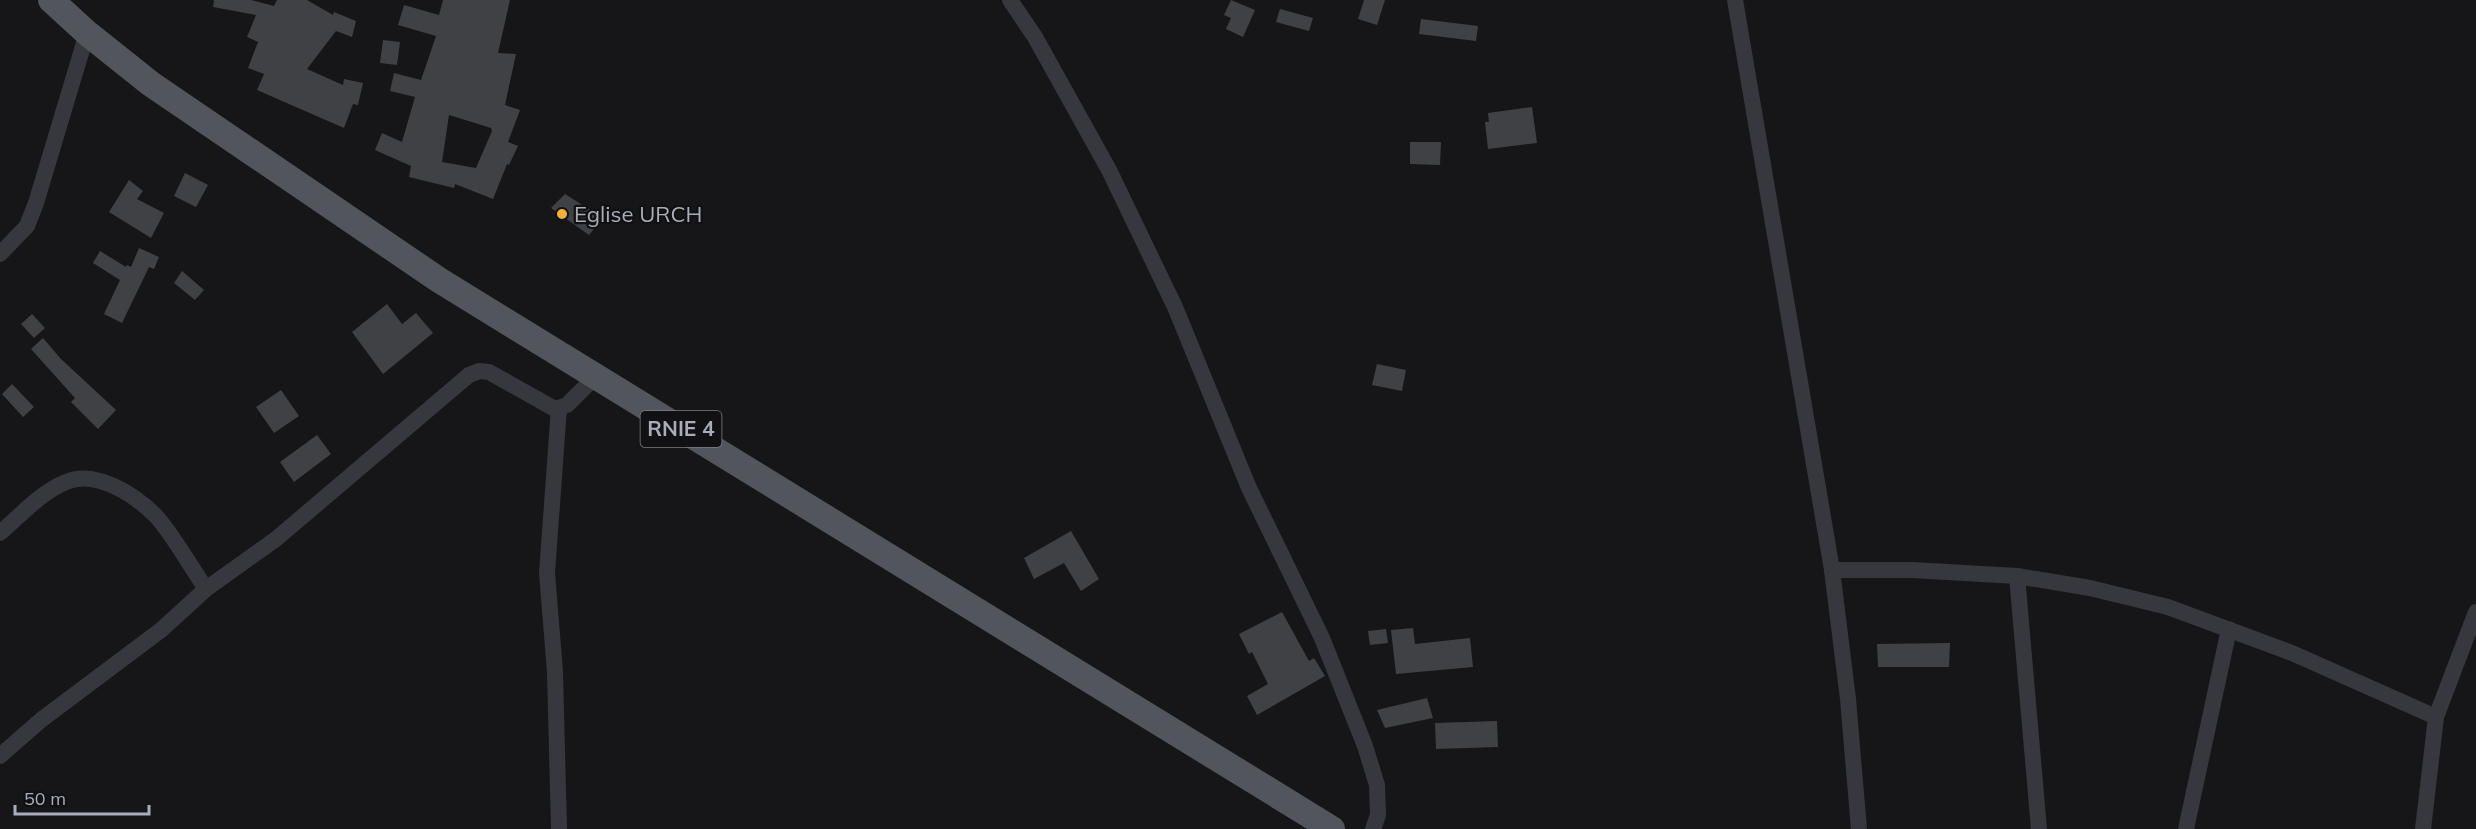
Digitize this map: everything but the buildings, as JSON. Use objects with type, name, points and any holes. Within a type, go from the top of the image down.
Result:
[{"type":"main road","name":"RNIE 4","points":[[58,2],[87,33],[151,84],[439,280],[1332,829]]},
{"type":"street","points":[[1010,0],[1035,37],[1109,170],[1175,307],[1249,488],[1322,638],[1350,707],[1377,785],[1378,815],[1372,829]]},
{"type":"street","points":[[1735,0],[1832,570],[1848,699],[1859,829]]},
{"type":"street","points":[[0,254],[27,226],[87,33]]},
{"type":"street","points":[[0,756],[41,720],[161,630],[206,589],[276,539],[469,375],[478,371],[489,372],[551,408],[567,405],[596,376]]},
{"type":"street","points":[[559,408],[547,573],[555,672],[559,829]]},
{"type":"street","points":[[0,533],[54,488],[68,481],[82,479],[113,483],[156,516],[206,589]]},
{"type":"street","points":[[1832,570],[1912,570],[2017,576],[2090,588],[2168,607],[2292,652],[2436,717]]},
{"type":"street","points":[[2017,576],[2039,829]]},
{"type":"street","points":[[2423,829],[2436,717],[2476,612]]},
{"type":"street","points":[[2186,829],[2229,629]]},
{"type":"place","name":"Eglise URCH","points":[[562,214]]}]
